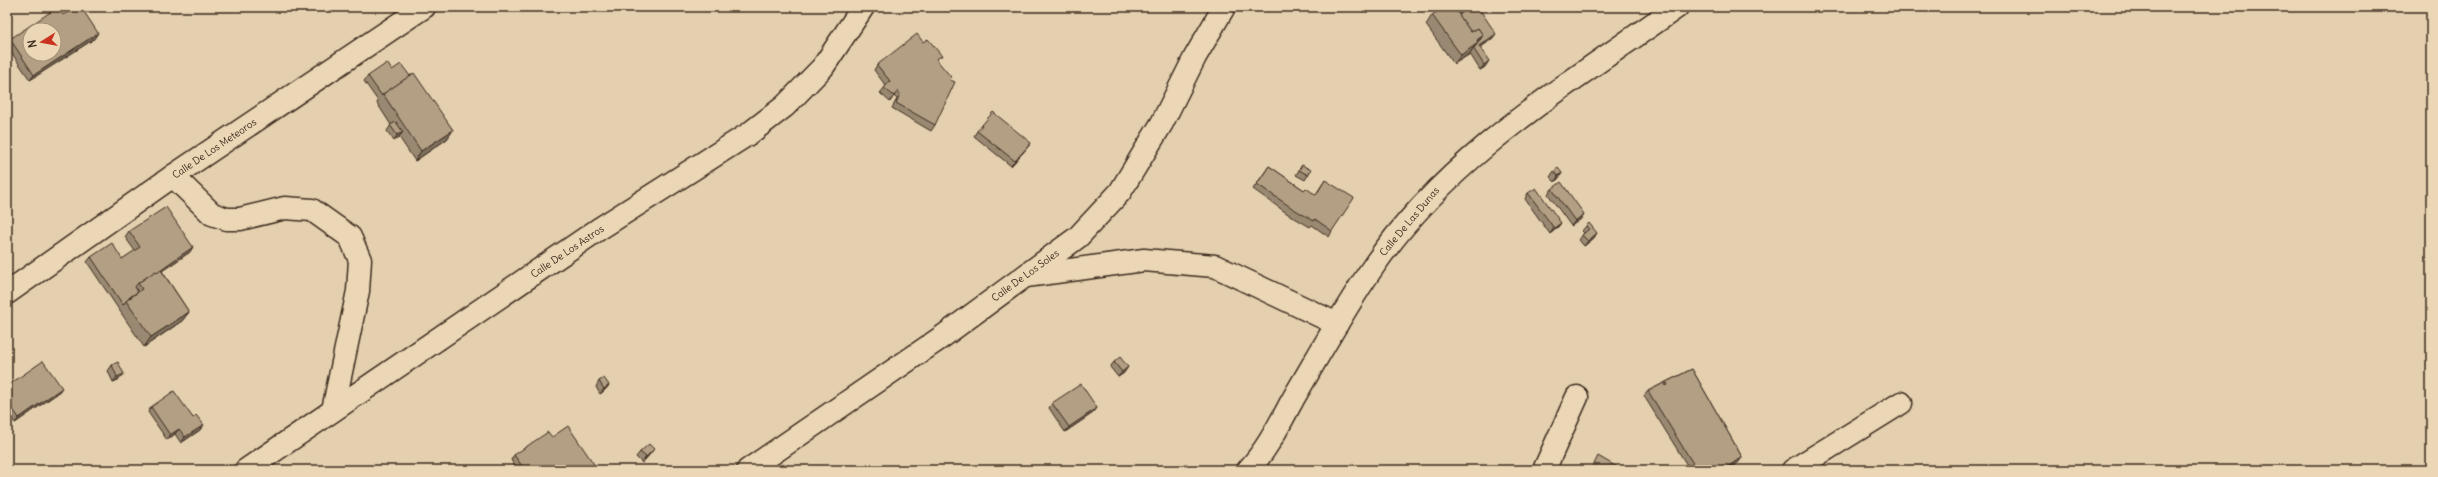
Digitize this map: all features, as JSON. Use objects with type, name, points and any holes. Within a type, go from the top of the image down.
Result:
[{"type":"street","name":"Calle De Los Meteoros","points":[[7,294],[172,176],[424,7]]},
{"type":"street","name":"Calle De Los Astros","points":[[246,470],[599,229],[750,133],[785,106],[823,68],[863,7]]},
{"type":"street","name":"Calle De Los Soles","points":[[748,470],[942,337],[1078,237],[1120,192],[1162,123],[1195,57],[1224,7]]},
{"type":"street","name":"Calle De Las Dunas","points":[[1248,470],[1276,429],[1337,324],[1373,266],[1406,223],[1439,185],[1496,137],[1678,7]]},
{"type":"street","points":[[172,176],[212,214],[227,219],[240,219],[285,208],[312,210],[350,237],[360,260],[358,291],[333,410]]},
{"type":"street","points":[[1023,277],[1144,260],[1215,266],[1337,324]]},
{"type":"street","points":[[1544,470],[1578,397]]},
{"type":"street","points":[[1793,470],[1901,403]]},
{"type":"building","points":[[58,7],[63,15],[76,7],[81,7],[98,33],[62,57],[62,22],[36,22]]},
{"type":"building","points":[[1444,7],[1467,7],[1458,13],[1471,32],[1478,28],[1483,35],[1477,40],[1478,43],[1461,55],[1432,15]]},
{"type":"building","points":[[1470,7],[1478,7],[1496,34],[1479,46],[1489,61],[1484,65],[1473,48],[1483,35],[1478,28],[1471,32],[1459,15]]},
{"type":"building","points":[[22,31],[22,57],[10,39]]},
{"type":"building","points":[[917,34],[923,42],[928,39],[942,56],[936,59],[951,77],[950,80],[955,82],[935,125],[896,103],[900,94],[898,91],[894,96],[884,88],[890,81],[877,65]]},
{"type":"building","points":[[25,62],[54,62],[34,75]]},
{"type":"building","points":[[387,63],[392,70],[401,64],[410,76],[382,96],[368,76]]},
{"type":"building","points":[[414,73],[453,130],[421,151],[383,94]]},
{"type":"building","points":[[993,112],[1031,143],[1015,161],[977,131]]},
{"type":"building","points":[[396,122],[403,132],[397,135],[390,125]]},
{"type":"building","points":[[1302,165],[1311,170],[1308,175],[1299,170]]},
{"type":"building","points":[[1269,166],[1304,190],[1306,188],[1316,195],[1325,180],[1354,198],[1332,231],[1315,219],[1314,221],[1292,208],[1257,184]]},
{"type":"building","points":[[1558,168],[1562,173],[1558,176],[1554,171]]},
{"type":"building","points":[[1561,182],[1584,214],[1575,221],[1552,189]]},
{"type":"building","points":[[1536,188],[1561,223],[1554,228],[1528,193]]},
{"type":"building","points":[[166,207],[193,247],[157,273],[156,271],[138,283],[135,287],[138,292],[131,296],[123,305],[91,257],[112,243],[122,259],[140,247],[129,231]]},
{"type":"building","points":[[1589,223],[1597,233],[1588,241],[1582,235],[1589,229],[1586,226]]},
{"type":"building","points":[[161,270],[189,312],[151,337],[126,301],[142,289],[138,283],[156,271],[157,273]]},
{"type":"building","points":[[1120,357],[1128,367],[1122,372],[1114,362]]},
{"type":"building","points":[[43,361],[62,388],[19,418],[7,401],[7,386]]},
{"type":"building","points":[[118,362],[124,374],[117,377],[112,365]]},
{"type":"building","points":[[1692,369],[1742,457],[1723,470],[1697,470],[1648,391]]},
{"type":"building","points":[[604,378],[609,385],[604,389],[599,381]]},
{"type":"building","points":[[1081,384],[1097,408],[1069,427],[1052,403]]},
{"type":"building","points":[[174,391],[193,418],[196,415],[204,425],[185,437],[179,429],[170,435],[151,407]]},
{"type":"building","points":[[568,426],[598,470],[525,470],[514,455],[548,432],[552,437]]},
{"type":"building","points":[[649,444],[654,449],[646,457],[640,452]]},
{"type":"building","points":[[1598,456],[1622,470],[1591,470]]}]
